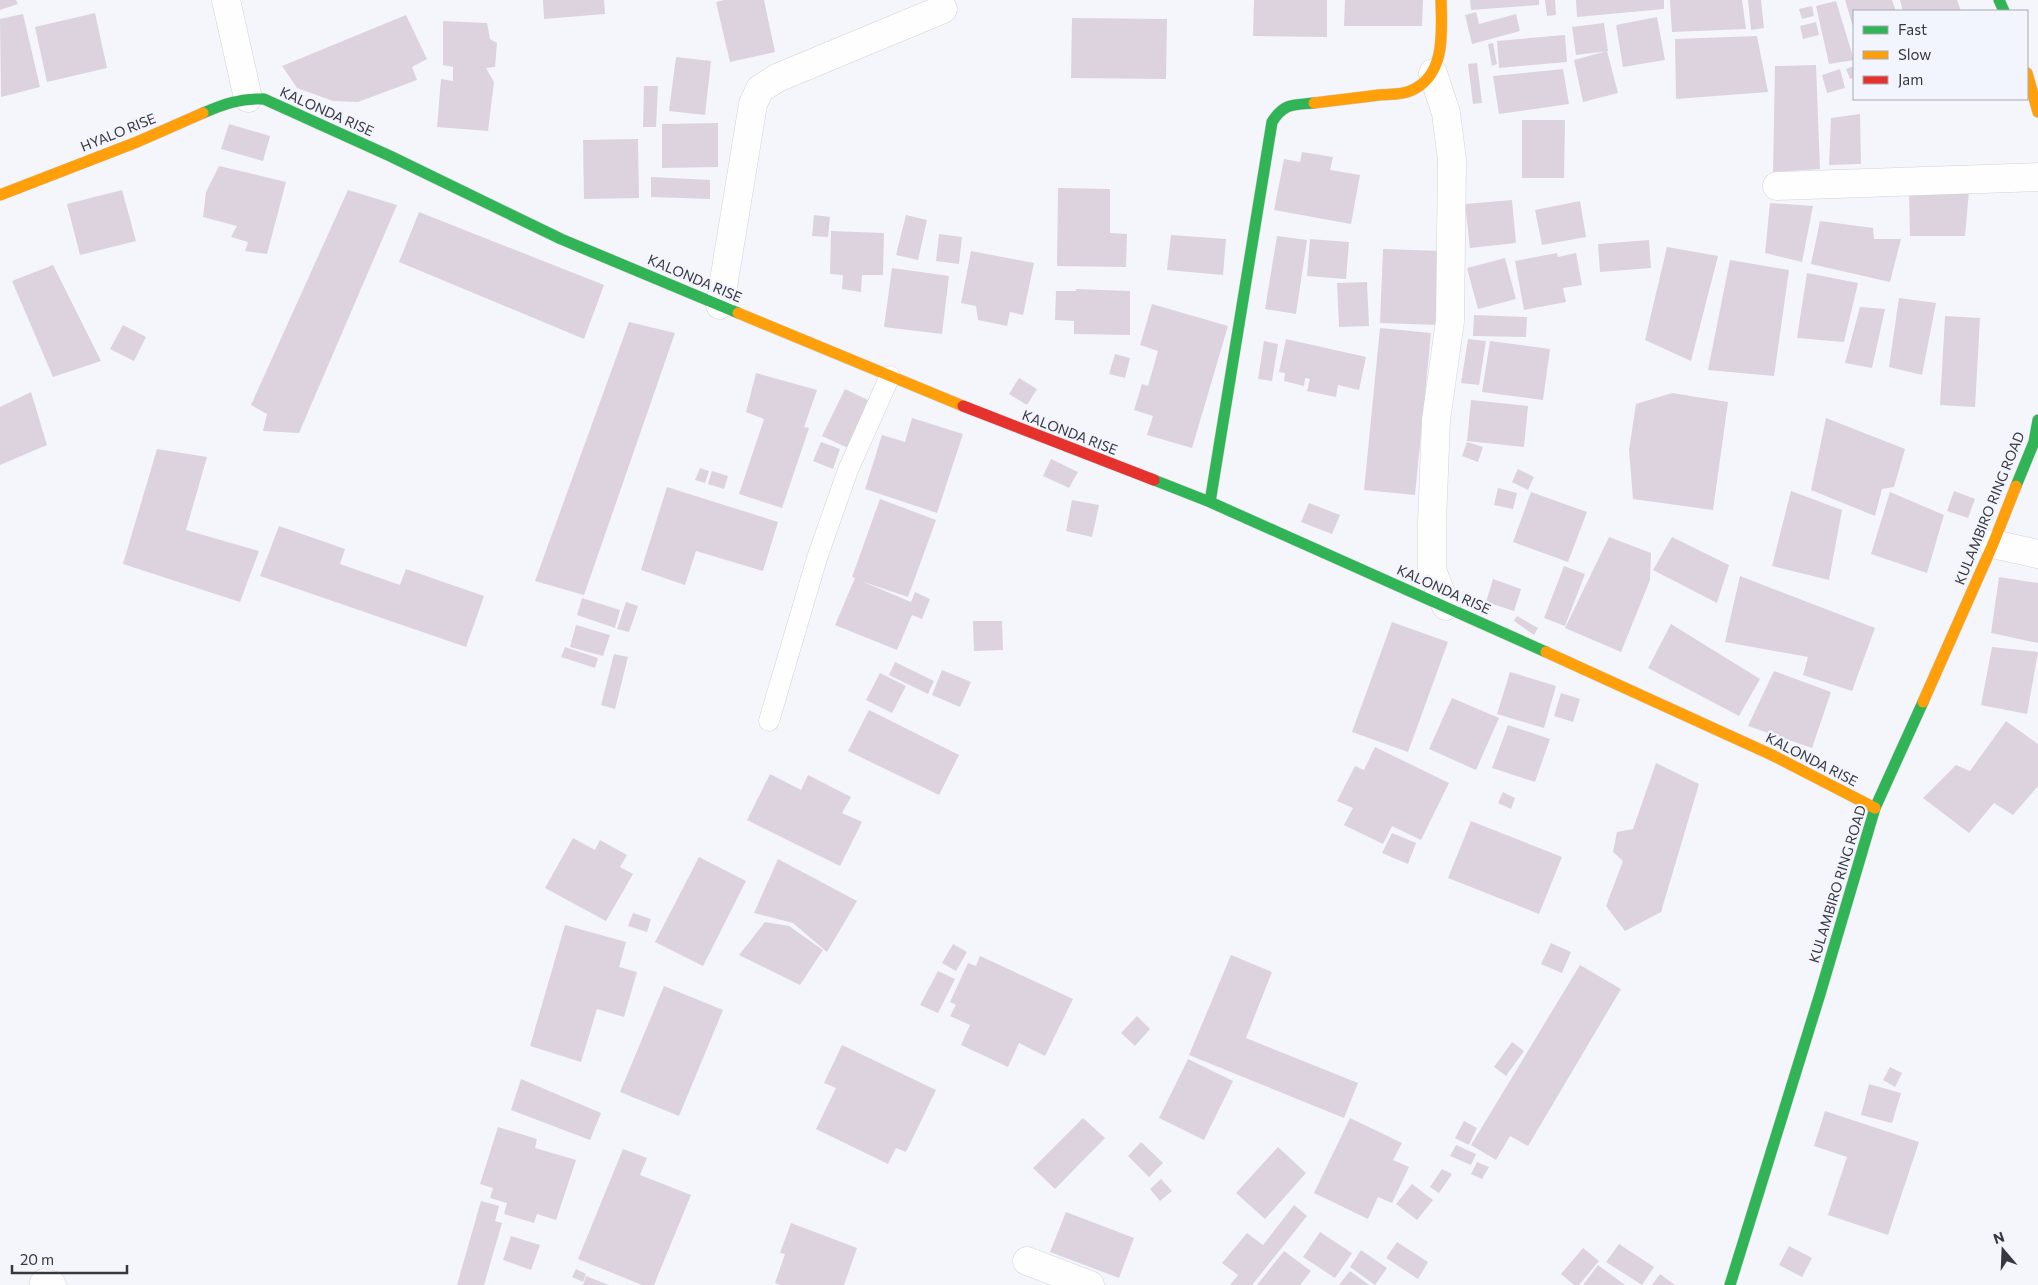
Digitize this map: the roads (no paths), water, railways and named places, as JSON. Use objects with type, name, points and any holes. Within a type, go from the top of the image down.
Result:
[{"type":"street","points":[[226,0],[248,98]]},
{"type":"street","points":[[1210,502],[1272,122],[1278,112],[1286,106],[1408,92],[1423,84],[1433,73],[1439,56],[1442,36],[1441,0]]},
{"type":"street","points":[[720,305],[753,104],[760,89],[777,78],[943,9]]},
{"type":"street","points":[[1433,73],[1446,113],[1452,160],[1450,321],[1436,420],[1432,524],[1432,570],[1446,606]]},
{"type":"street","points":[[2028,77],[2038,112]]},
{"type":"street","name":"HYALO RISE","points":[[0,195],[137,142],[230,101],[248,98]]},
{"type":"street","name":"KALONDA RISE","points":[[248,98],[264,100],[390,156],[561,239],[890,376],[1210,502],[1446,606],[1772,755],[1875,808]]},
{"type":"street","points":[[1777,186],[2038,177]]},
{"type":"street","name":"KULAMBIRO RING ROAD","points":[[1730,1285],[1875,808],[1993,544],[2034,442],[2038,420]]},
{"type":"street","points":[[1993,544],[2038,554]]},
{"type":"street","points":[[1027,1261],[1090,1285]]},
{"type":"lane","points":[[769,721],[820,549],[848,470],[890,376]]}]
